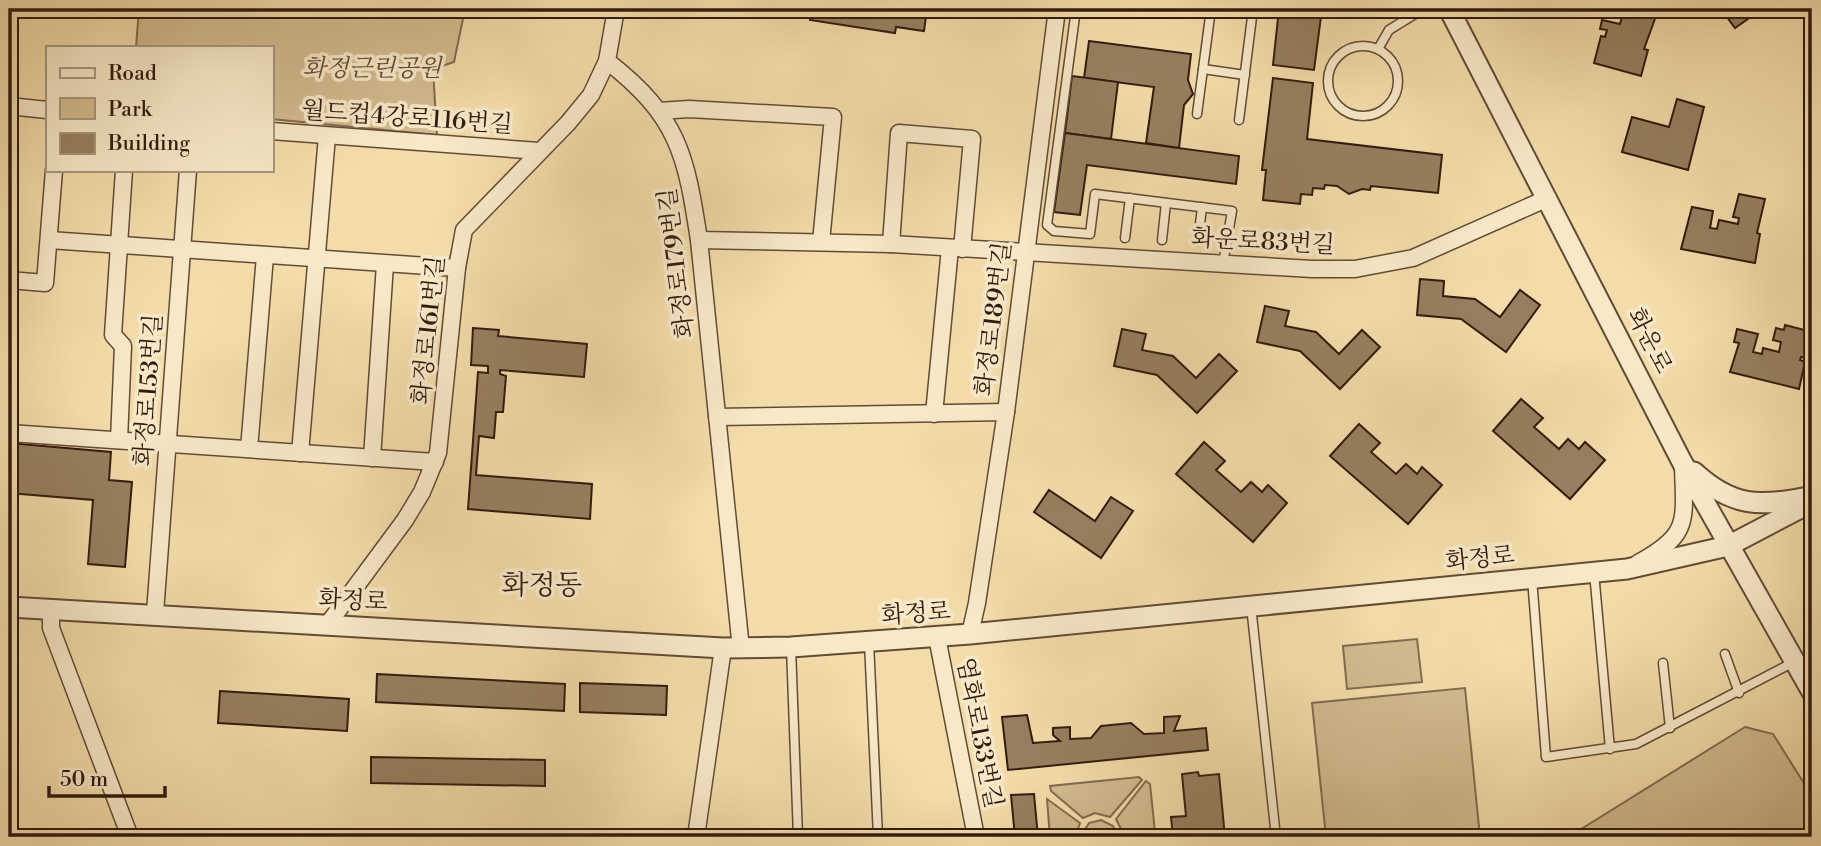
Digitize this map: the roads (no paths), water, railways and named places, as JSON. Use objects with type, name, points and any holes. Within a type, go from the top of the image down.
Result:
[{"type":"street","points":[[607,61],[616,9]]},
{"type":"street","name":"화정로189번길","points":[[970,634],[1006,412],[1057,9]]},
{"type":"street","name":"화운로","points":[[1449,9],[1682,462],[1812,692]]},
{"type":"street","name":"화정로179번길","points":[[607,61],[646,95],[659,111],[684,156],[699,240],[717,417],[732,648],[696,837]]},
{"type":"street","name":"화정로161번길","points":[[328,624],[405,520],[435,462],[443,430],[457,268],[464,230],[591,94],[607,61]]},
{"type":"street","points":[[9,106],[46,110]]},
{"type":"street","points":[[659,111],[833,117],[821,242]]},
{"type":"street","name":"월드컵4강로116번길","points":[[273,131],[539,151]]},
{"type":"street","points":[[891,244],[899,133],[972,139],[934,414]]},
{"type":"street","points":[[300,453],[327,136]]},
{"type":"street","points":[[9,280],[45,283],[54,172]]},
{"type":"street","points":[[119,440],[123,346],[113,335],[124,172]]},
{"type":"street","name":"화정로153번길","points":[[155,613],[188,172]]},
{"type":"street","name":"화운로83번길","points":[[699,240],[891,244],[1312,270],[1380,265],[1413,258],[1548,198]]},
{"type":"street","points":[[49,240],[457,268]]},
{"type":"street","points":[[249,449],[265,256]]},
{"type":"street","points":[[372,458],[385,264]]},
{"type":"street","points":[[717,417],[1006,412]]},
{"type":"street","points":[[9,433],[435,462]]},
{"type":"street","points":[[1682,462],[1712,488],[1736,499],[1775,504],[1812,496]]},
{"type":"street","points":[[1627,569],[1664,547],[1683,524],[1682,462]]},
{"type":"street","name":"화정로","points":[[9,607],[155,613],[181,618],[732,648],[791,647],[970,634],[1627,569],[1728,545],[1812,502]]},
{"type":"street","points":[[51,609],[51,628],[130,837]]},
{"type":"street","name":"염화로133번길","points":[[937,637],[976,837]]},
{"type":"lane","points":[[1076,9],[1047,225],[1054,232],[1090,234],[1095,194],[1232,211],[1223,264]]},
{"type":"lane","points":[[1197,114],[1211,9]]},
{"type":"lane","points":[[1239,120],[1253,9]]},
{"type":"lane","points":[[1378,49],[1389,30],[1423,9]]},
{"type":"lane","points":[[1354,46],[1378,49],[1393,62],[1397,72],[1398,82],[1392,100],[1376,113],[1366,115],[1345,111],[1330,93],[1329,70],[1343,51],[1354,46]]},
{"type":"lane","points":[[1203,69],[1245,75]]},
{"type":"lane","points":[[1125,238],[1130,198]]},
{"type":"lane","points":[[1162,240],[1166,203]]},
{"type":"lane","points":[[1198,241],[1202,207]]},
{"type":"lane","points":[[1594,572],[1610,749]]},
{"type":"lane","points":[[1532,578],[1546,757],[1636,744],[1795,662]]},
{"type":"lane","points":[[1251,606],[1276,837]]},
{"type":"lane","points":[[869,642],[878,837]]},
{"type":"lane","points":[[791,647],[798,837]]},
{"type":"lane","points":[[1725,654],[1738,693]]},
{"type":"lane","points":[[1663,663],[1670,728]]},
{"type":"district","name":"화정동","points":[[542,585]]},
{"type":"park label","name":"화정근린공원","points":[[372,69]]}]
